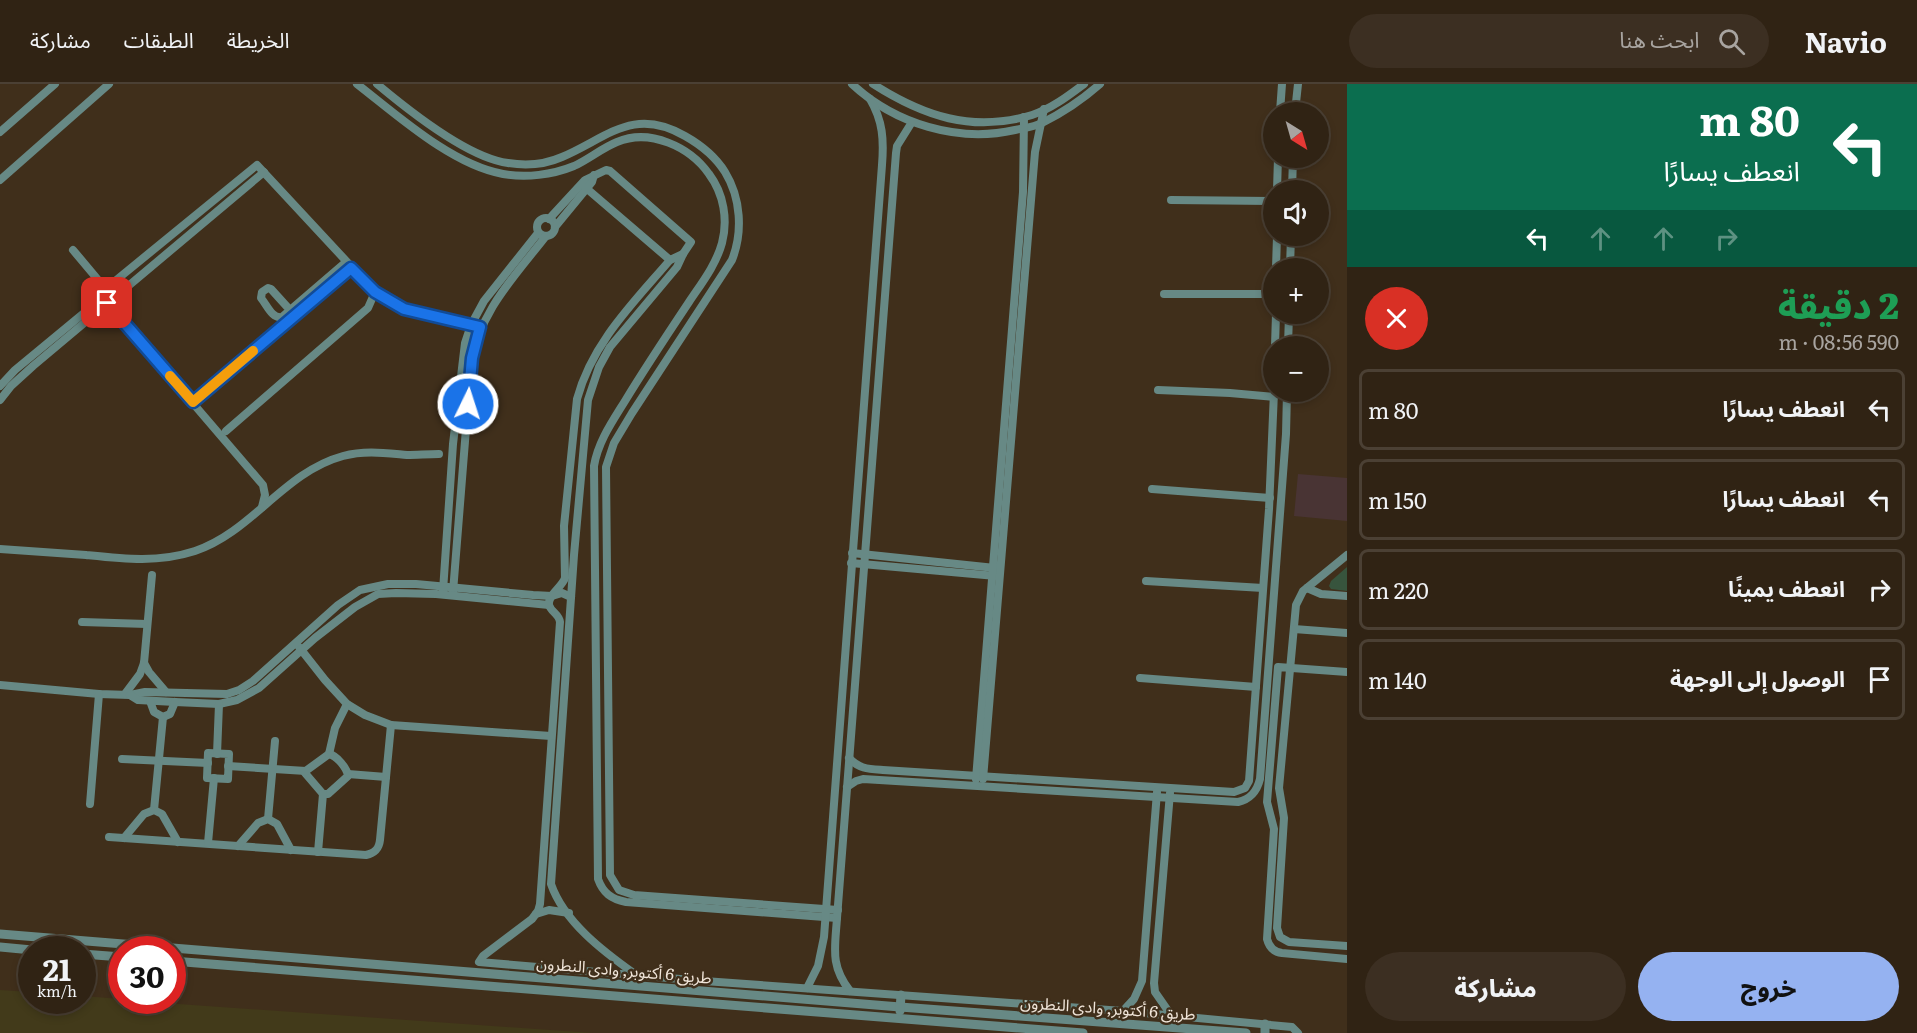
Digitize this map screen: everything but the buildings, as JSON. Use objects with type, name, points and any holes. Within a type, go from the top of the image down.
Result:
[{"type":"street","points":[[0,132],[54,84]]},
{"type":"street","points":[[0,180],[109,84]]},
{"type":"street","points":[[357,84],[405,122],[462,159],[481,168],[502,174],[523,176],[544,174],[573,166],[617,142],[627,139],[655,139],[686,152],[704,167],[718,189],[725,222],[716,260],[641,374],[598,446],[594,466],[597,867],[601,886],[611,897],[626,902],[826,913]]},
{"type":"street","points":[[377,84],[424,121],[475,153],[496,161],[521,165],[541,163],[563,157],[610,131],[640,124],[658,125],[681,133],[707,151],[722,167],[731,184],[737,206],[739,225],[737,247],[732,260],[632,413],[609,457],[606,472],[609,868],[612,881],[619,890],[634,895],[837,914]]},
{"type":"street","points":[[852,84],[889,112],[912,122],[958,133],[979,134],[1005,132],[1042,123],[1075,103],[1100,84]]},
{"type":"street","points":[[873,84],[898,100],[931,115],[989,122],[1024,117],[1044,110],[1084,84]]},
{"type":"street","points":[[1281,102],[1282,84]]},
{"type":"street","points":[[1296,102],[1298,84]]},
{"type":"street","points":[[807,988],[818,966],[824,937],[884,147],[880,120],[870,99]]},
{"type":"street","points":[[996,572],[1035,152],[1044,110]]},
{"type":"street","points":[[405,122],[412,112]]},
{"type":"street","points":[[979,786],[1023,192],[1024,117]]},
{"type":"street","points":[[958,133],[961,120]]},
{"type":"street","points":[[417,130],[424,121]]},
{"type":"street","points":[[850,991],[837,971],[835,958],[837,914],[897,146],[912,122]]},
{"type":"street","points":[[884,147],[897,146]]},
{"type":"street","points":[[109,286],[256,165],[375,292],[404,309],[480,327]]},
{"type":"street","points":[[0,400],[11,386],[261,168]]},
{"type":"street","points":[[549,219],[582,182],[604,170],[610,171],[688,238],[690,244],[682,254],[677,267],[610,347],[599,367],[591,389],[587,412],[570,555],[564,582],[549,600],[549,605]]},
{"type":"street","points":[[443,591],[462,364],[471,325],[490,293],[542,235],[552,233],[594,176]]},
{"type":"street","points":[[586,188],[670,260]]},
{"type":"street","points":[[1171,200],[1263,201]]},
{"type":"street","points":[[542,235],[536,228],[541,219],[549,219],[555,227]]},
{"type":"street","points":[[453,592],[471,366],[480,327],[497,298],[542,235]]},
{"type":"street","points":[[73,250],[99,281],[109,286],[116,296]]},
{"type":"street","points":[[636,975],[598,946],[569,913],[553,889],[551,873],[571,597],[570,555],[564,526],[576,411],[581,386],[597,350],[670,260],[682,254]]},
{"type":"street","points":[[290,310],[348,265]]},
{"type":"street","points":[[193,402],[348,265]]},
{"type":"street","points":[[226,430],[368,308],[375,292]]},
{"type":"street","points":[[643,292],[650,298]]},
{"type":"street","points":[[1164,294],[1263,294]]},
{"type":"street","points":[[0,386],[15,370],[96,303],[105,304],[193,402],[263,485],[273,489],[285,488]]},
{"type":"street","points":[[1158,390],[1263,394]]},
{"type":"street","points":[[849,758],[863,768],[1171,789],[1234,792],[1245,788],[1249,781],[1256,687],[1273,402]]},
{"type":"street","points":[[848,787],[856,780],[863,779],[1238,802],[1250,797],[1259,783],[1287,402]]},
{"type":"street","points":[[1271,434],[1286,434]]},
{"type":"street","points":[[0,549],[128,560],[171,557],[217,542],[311,469],[344,456],[376,452],[408,455],[438,454]]},
{"type":"street","points":[[452,462],[463,463]]},
{"type":"street","points":[[262,507],[265,495],[263,485]]},
{"type":"street","points":[[1152,489],[1269,498]]},
{"type":"street","points":[[852,553],[996,572]]},
{"type":"street","points":[[1347,555],[1307,588],[1300,595],[1296,605],[1279,788],[1284,818],[1277,928],[1281,937],[1289,942],[1347,946]]},
{"type":"street","points":[[851,563],[996,572]]},
{"type":"street","points":[[595,573],[607,573]]},
{"type":"street","points":[[128,695],[144,663],[152,575]]},
{"type":"street","points":[[1146,581],[1263,588]]},
{"type":"street","points":[[0,685],[99,694],[128,695],[138,692],[166,692],[219,694],[239,690],[253,681],[338,605],[360,590],[400,584],[443,591],[533,599],[562,593],[571,597]]},
{"type":"street","points":[[1307,588],[1320,594],[1347,596]]},
{"type":"street","points":[[128,695],[138,700],[150,701],[219,704],[237,700],[253,692],[346,613],[371,596],[387,593],[443,591]]},
{"type":"street","points":[[533,599],[549,605],[560,619],[545,806],[540,904],[536,914],[529,922],[483,956],[479,963],[1171,1015],[1265,1028],[1292,1027],[1298,1033]]},
{"type":"street","points":[[82,622],[147,624]]},
{"type":"street","points":[[1294,628],[1347,633]]},
{"type":"street","points":[[296,643],[347,704],[365,715],[391,725],[551,736]]},
{"type":"street","points":[[144,663],[166,692]]},
{"type":"street","points":[[1347,672],[1278,667],[1267,802],[1274,829],[1267,939],[1269,944],[1274,950],[1282,953],[1347,959]]},
{"type":"street","points":[[556,672],[566,672]]},
{"type":"street","points":[[1140,678],[1256,687]]},
{"type":"street","points":[[90,804],[99,694]]},
{"type":"street","points":[[1276,694],[1288,696]]},
{"type":"street","points":[[150,701],[154,712],[163,717]]},
{"type":"street","points":[[163,717],[170,714],[175,702]]},
{"type":"street","points":[[217,754],[219,704]]},
{"type":"street","points":[[228,766],[306,771],[329,754],[335,728],[347,704]]},
{"type":"street","points":[[154,810],[163,717]]},
{"type":"street","points":[[109,837],[366,855],[376,850],[380,840],[391,725]]},
{"type":"street","points":[[268,819],[275,741]]},
{"type":"street","points":[[208,753],[217,754],[229,754],[228,779],[207,778],[208,753]]},
{"type":"street","points":[[329,754],[335,757],[348,774],[386,777]]},
{"type":"street","points":[[122,759],[208,763]]},
{"type":"street","points":[[306,771],[306,775],[323,794],[318,852]]},
{"type":"street","points":[[323,794],[328,794],[347,778],[348,774]]},
{"type":"street","points":[[208,843],[214,778]]},
{"type":"street","points":[[1123,1011],[1138,993],[1142,981],[1158,788]]},
{"type":"street","points":[[1171,789],[1154,970],[1155,992],[1171,1015]]},
{"type":"street","points":[[545,806],[556,806]]},
{"type":"street","points":[[124,838],[144,814],[154,810],[162,814],[178,842]]},
{"type":"street","points":[[238,846],[258,823],[268,819],[278,824],[291,850]]},
{"type":"street","points":[[545,819],[555,820]]},
{"type":"street","points":[[543,852],[553,854]]},
{"type":"street","points":[[1150,870],[1163,871]]},
{"type":"street","points":[[541,872],[551,873]]},
{"type":"street","points":[[536,914],[549,910],[569,913]]},
{"type":"street","name":"طريق 6 أكتوبر, وادى النطرون","points":[[0,934],[1146,1029],[1246,1033]]},
{"type":"street","points":[[824,937],[836,938]]},
{"type":"street","points":[[1269,944],[1281,937]]},
{"type":"street","points":[[0,947],[18,949]]},
{"type":"street","name":"طريق 6 أكتوبر, وادى النطرون","points":[[186,962],[1083,1033]]},
{"type":"street","points":[[1143,969],[1154,970]]},
{"type":"street","points":[[899,1019],[901,995]]},
{"type":"shaded area","points":[[1298,474],[1347,478],[1347,521],[1294,516]]},
{"type":"green space","points":[[1347,567],[1347,591],[1331,589],[1329,586],[1331,581]]},
{"type":"sand","points":[[0,990],[18,991],[18,1014],[96,1014],[96,997],[108,998],[108,1014],[186,1014],[186,1004],[593,1033],[0,1033]]},
{"type":"slow traffic","points":[[170,376],[193,402],[253,351]]},
{"type":"route","points":[[107,303],[193,402],[351,268],[375,292],[397,306],[480,327],[474,345],[468,404]]}]
